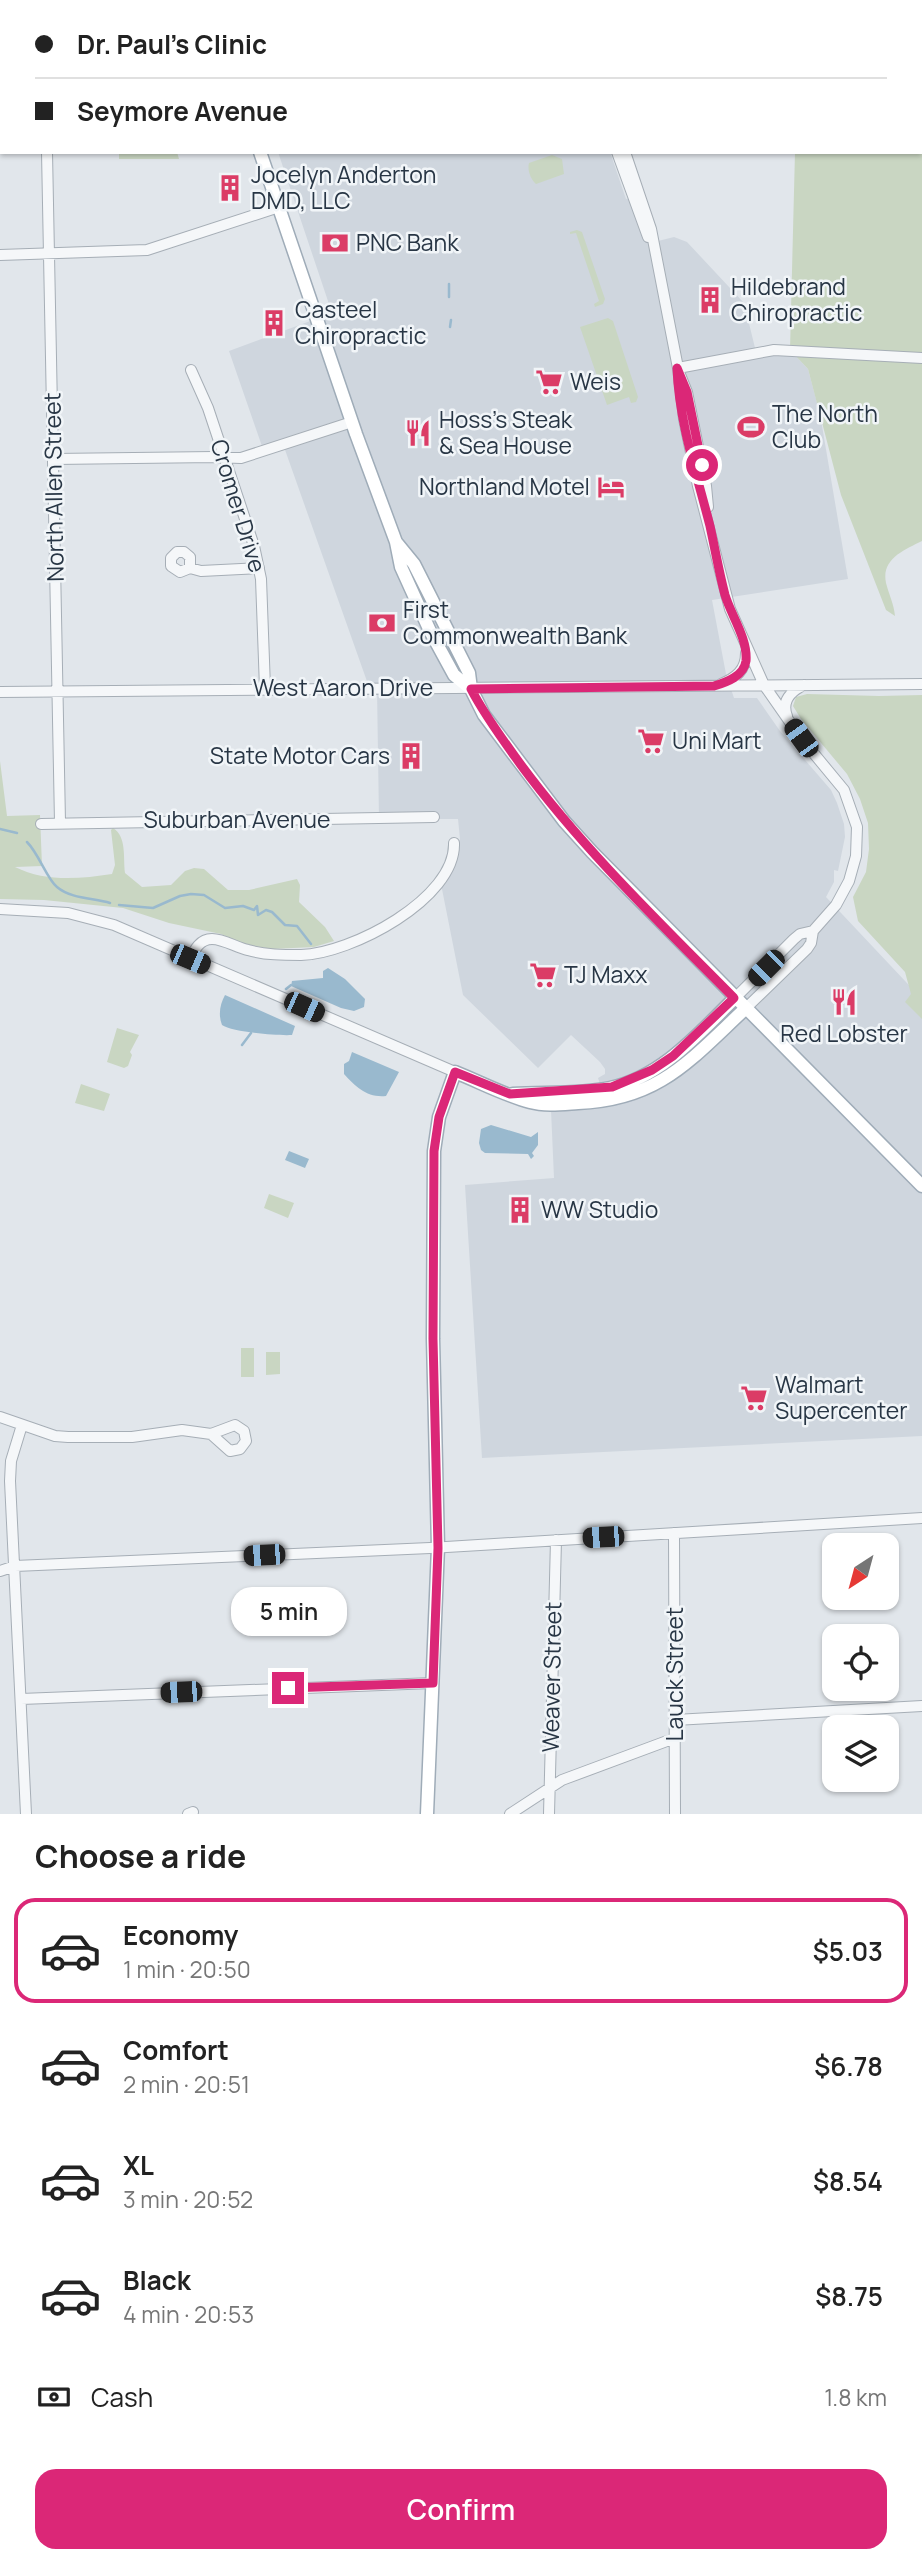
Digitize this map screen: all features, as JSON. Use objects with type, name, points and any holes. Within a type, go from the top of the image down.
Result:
[{"type":"main road","points":[[261,154],[352,422],[397,542],[401,567],[430,631],[454,675],[471,689],[484,715],[564,821],[636,899],[922,1186]]},
{"type":"main road","points":[[510,1094],[600,1089],[622,1084],[673,1056],[734,998]]},
{"type":"main road","points":[[427,1814],[438,1548],[433,1339],[434,1151],[439,1117],[455,1072],[534,1103],[602,1101],[633,1095],[682,1068],[745,1009]]},
{"type":"street","name":"North Allen Street","points":[[47,154],[61,822]]},
{"type":"street","points":[[618,154],[641,223],[653,248]]},
{"type":"street","points":[[626,154],[648,220],[677,368],[687,392],[706,486],[709,524],[725,596],[744,645],[764,685],[788,720],[844,790],[857,827],[856,856],[849,881],[836,905],[813,931],[807,949],[745,1009]]},
{"type":"street","points":[[0,255],[147,250],[279,207]]},
{"type":"street","points":[[677,368],[775,350],[922,358]]},
{"type":"street","name":"Cromer Drive","points":[[191,370],[208,408],[254,546],[259,568],[265,688]]},
{"type":"street","points":[[54,459],[224,459],[257,454],[352,422]]},
{"type":"street","points":[[190,568],[201,571],[259,568]]},
{"type":"street","points":[[714,686],[728,681],[743,670],[746,660],[744,645]]},
{"type":"street","name":"West Aaron Drive","points":[[0,692],[415,686],[471,689],[922,684]]},
{"type":"street","points":[[788,720],[785,707],[788,697],[805,685]]},
{"type":"street","name":"Suburban Avenue","points":[[41,824],[434,817]]},
{"type":"street","points":[[190,959],[199,943],[210,939],[269,954],[303,955],[353,944],[390,925],[421,901],[448,867],[455,852],[454,843]]},
{"type":"street","points":[[0,909],[68,912],[90,917],[455,1072]]},
{"type":"street","points":[[734,998],[794,939],[800,934],[813,931]]},
{"type":"street","points":[[0,1417],[68,1437],[132,1437],[181,1430],[211,1434]]},
{"type":"street","points":[[22,1425],[11,1461],[10,1481],[26,1814]]},
{"type":"street","points":[[0,1570],[15,1566],[438,1548],[922,1518]]},
{"type":"street","name":"Lauck Street","points":[[674,1533],[675,1814]]},
{"type":"street","name":"Weaver Street","points":[[549,1814],[556,1540]]},
{"type":"street","points":[[0,1562],[15,1566]]},
{"type":"street","points":[[21,1699],[433,1683]]},
{"type":"street","points":[[675,1720],[922,1706]]},
{"type":"street","points":[[510,1814],[550,1787],[675,1738]]},
{"type":"shaded area","points":[[279,154],[611,154],[626,199],[642,196],[658,241],[674,237],[687,242],[744,303],[756,352],[790,350],[808,369],[820,414],[848,579],[712,600],[726,674],[734,698],[757,698],[780,731],[831,790],[837,803],[845,837],[838,871],[834,870],[834,882],[826,897],[922,999],[922,1436],[482,1458],[465,1185],[554,1178],[550,1087],[600,1084],[598,1078],[605,1074],[605,1069],[571,1035],[538,1068],[463,995],[440,879],[460,839],[458,819],[379,819],[377,688],[369,687],[284,447],[264,452],[229,351],[332,313]]},
{"type":"green space","points":[[119,154],[178,154],[179,159],[119,159]]},
{"type":"green space","points":[[795,154],[922,154],[922,541],[895,556],[887,568],[886,583],[895,616],[886,610],[841,495],[808,369],[790,350]]},
{"type":"green space","points":[[552,155],[562,159],[564,174],[536,184],[530,175],[529,163]]},
{"type":"green space","points":[[577,230],[582,232],[605,299],[603,304],[595,307],[594,304],[599,301],[576,233],[570,234]]},
{"type":"green space","points":[[608,318],[613,321],[638,397],[636,402],[631,403],[629,397],[607,405],[580,327]]},
{"type":"green space","points":[[807,694],[922,695],[922,1019],[905,1002],[911,994],[905,972],[858,921],[853,897],[866,872],[868,823],[860,799],[847,774],[793,706],[796,697]]},
{"type":"green space","points":[[0,761],[7,816],[40,815],[42,866],[15,867],[50,877],[75,878],[112,874],[115,865],[111,830],[113,828],[124,848],[125,873],[142,887],[171,885],[185,871],[194,868],[204,869],[228,890],[249,890],[297,879],[300,885],[299,902],[325,927],[334,941],[314,947],[272,949],[243,944],[221,934],[169,923],[123,908],[44,900],[0,899]]},
{"type":"green space","points":[[117,1028],[139,1035],[130,1052],[132,1055],[128,1066],[124,1068],[107,1062]]},
{"type":"green space","points":[[81,1084],[110,1094],[104,1111],[75,1103]]},
{"type":"green space","points":[[269,1194],[294,1203],[288,1218],[264,1208]]},
{"type":"green space","points":[[241,1348],[254,1348],[254,1377],[241,1377]]},
{"type":"green space","points":[[266,1352],[280,1352],[280,1374],[266,1375]]},
{"type":"water","points":[[328,968],[345,979],[365,999],[364,1007],[354,1011],[341,1008],[291,986],[292,981],[323,978],[323,971]]},
{"type":"water","points":[[225,995],[295,1026],[292,1035],[245,1032],[222,1025],[220,1010]]},
{"type":"water","points":[[352,1052],[399,1072],[386,1096],[368,1093],[344,1074],[344,1064],[349,1061]]},
{"type":"water","points":[[491,1125],[531,1137],[538,1132],[538,1145],[532,1153],[534,1156],[531,1159],[528,1154],[485,1153],[479,1143],[481,1129]]},
{"type":"water","points":[[289,1151],[309,1159],[305,1168],[285,1160]]},
{"type":"waterway","points":[[423,251],[429,242]]},
{"type":"waterway","points":[[449,284],[449,297]]},
{"type":"waterway","points":[[450,327],[451,320]]},
{"type":"waterway","points":[[0,829],[17,833]]},
{"type":"waterway","points":[[27,842],[57,887],[76,896],[110,903]]},
{"type":"waterway","points":[[119,905],[153,908],[180,896],[204,895],[225,908],[243,906],[254,910],[257,906],[258,915],[266,910],[272,912],[285,925],[297,926],[311,944]]},
{"type":"waterway","points":[[286,989],[291,985]]},
{"type":"waterway","points":[[242,1045],[251,1033]]},
{"type":"place","name":"Jocelyn Anderton DMD, LLC","points":[[230,188]]},
{"type":"place","name":"PNC Bank","points":[[335,243]]},
{"type":"place","name":"Hildebrand Chiropractic","points":[[710,300]]},
{"type":"place","name":"Casteel Chiropractic","points":[[274,323]]},
{"type":"place","name":"Weis","points":[[549,382]]},
{"type":"place","name":"The North Club","points":[[751,427]]},
{"type":"place","name":"Hoss's Steak & Sea House","points":[[418,433]]},
{"type":"place","name":"Northland Motel","points":[[611,487]]},
{"type":"place","name":"First Commonwealth Bank","points":[[382,623]]},
{"type":"place","name":"Uni Mart","points":[[651,741]]},
{"type":"place","name":"State Motor Cars","points":[[411,756]]},
{"type":"place","name":"TJ Maxx","points":[[543,975]]},
{"type":"place","name":"Red Lobster","points":[[844,1002]]},
{"type":"place","name":"WW Studio","points":[[520,1210]]},
{"type":"place","name":"Walmart Supercenter","points":[[754,1398]]},
{"type":"route","points":[[288,1688],[433,1683],[438,1548],[433,1339],[434,1151],[439,1117],[455,1072],[510,1094],[612,1087],[652,1070],[673,1056],[734,998],[610,872],[564,821],[484,715],[471,689],[714,686],[739,674],[745,666],[744,645],[725,596],[698,486],[677,368],[685,383],[702,465]]}]
